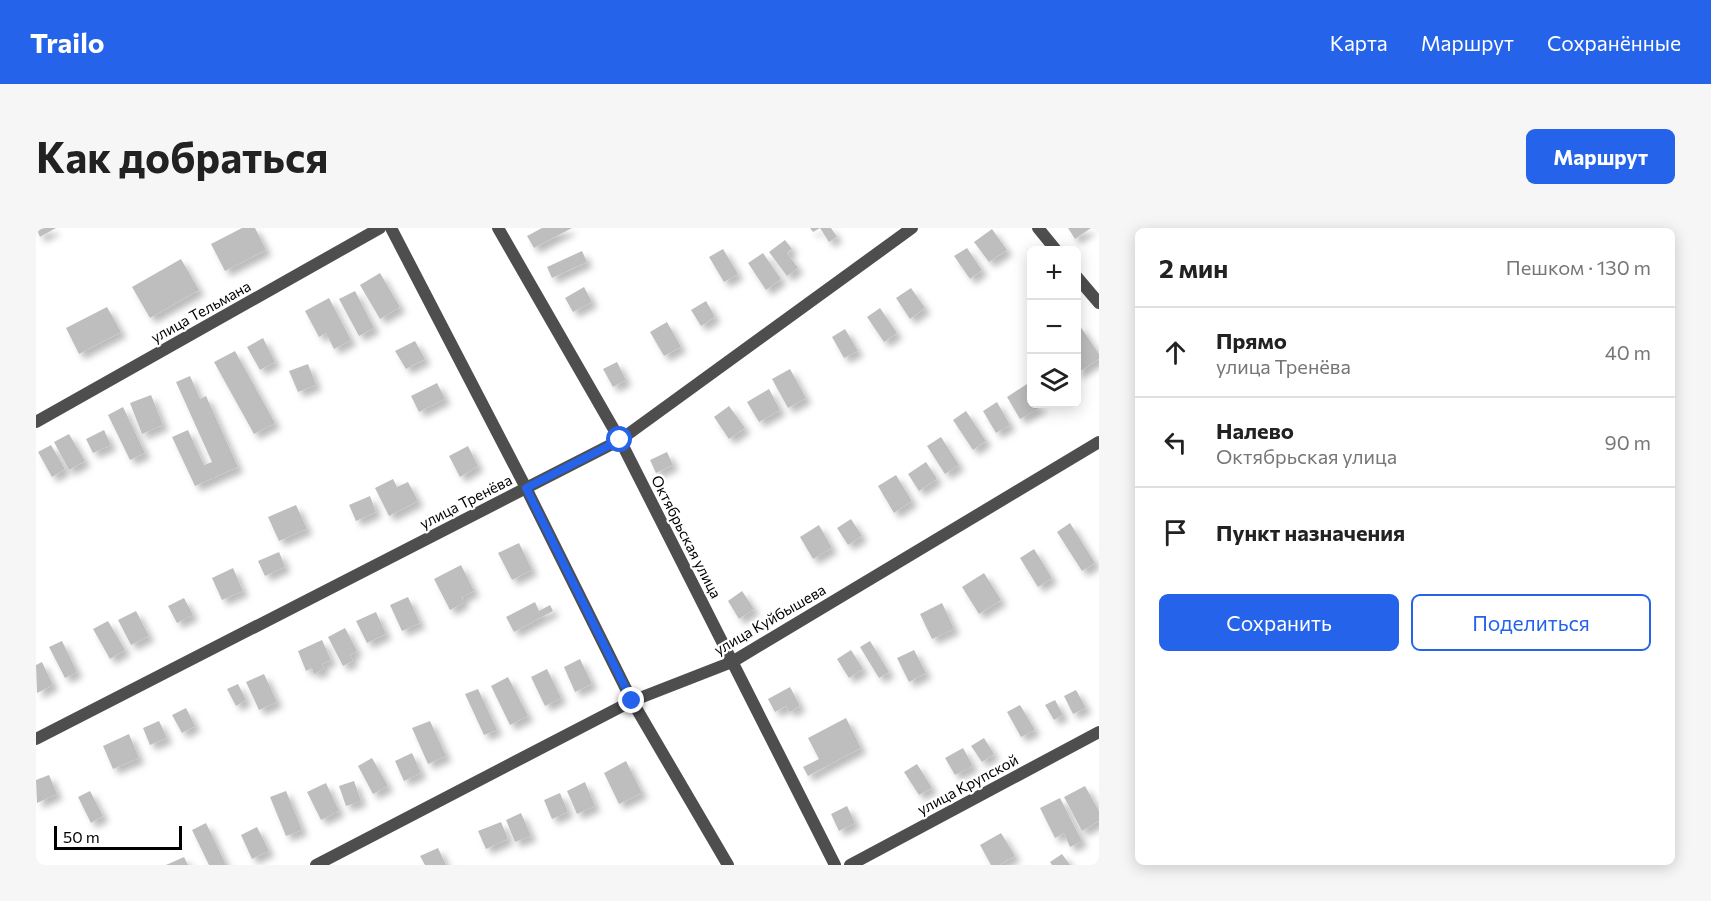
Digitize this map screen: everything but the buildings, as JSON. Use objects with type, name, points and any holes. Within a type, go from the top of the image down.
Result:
[{"type":"street","name":"улица Тельмана","points":[[36,422],[380,228]]},
{"type":"street","points":[[391,228],[526,488],[632,701],[728,865]]},
{"type":"street","name":"Октябрьская улица","points":[[498,228],[620,440],[835,865]]},
{"type":"street","name":"улица Тренёва","points":[[36,739],[620,440],[912,228]]},
{"type":"street","points":[[1038,228],[1053,246]]},
{"type":"street","points":[[1081,281],[1099,303]]},
{"type":"street","name":"улица Куйбышева","points":[[316,865],[632,701],[732,662],[1099,442]]},
{"type":"street","name":"улица Крупской","points":[[850,865],[1099,732]]},
{"type":"route","points":[[620,440],[526,488],[632,701]]}]
